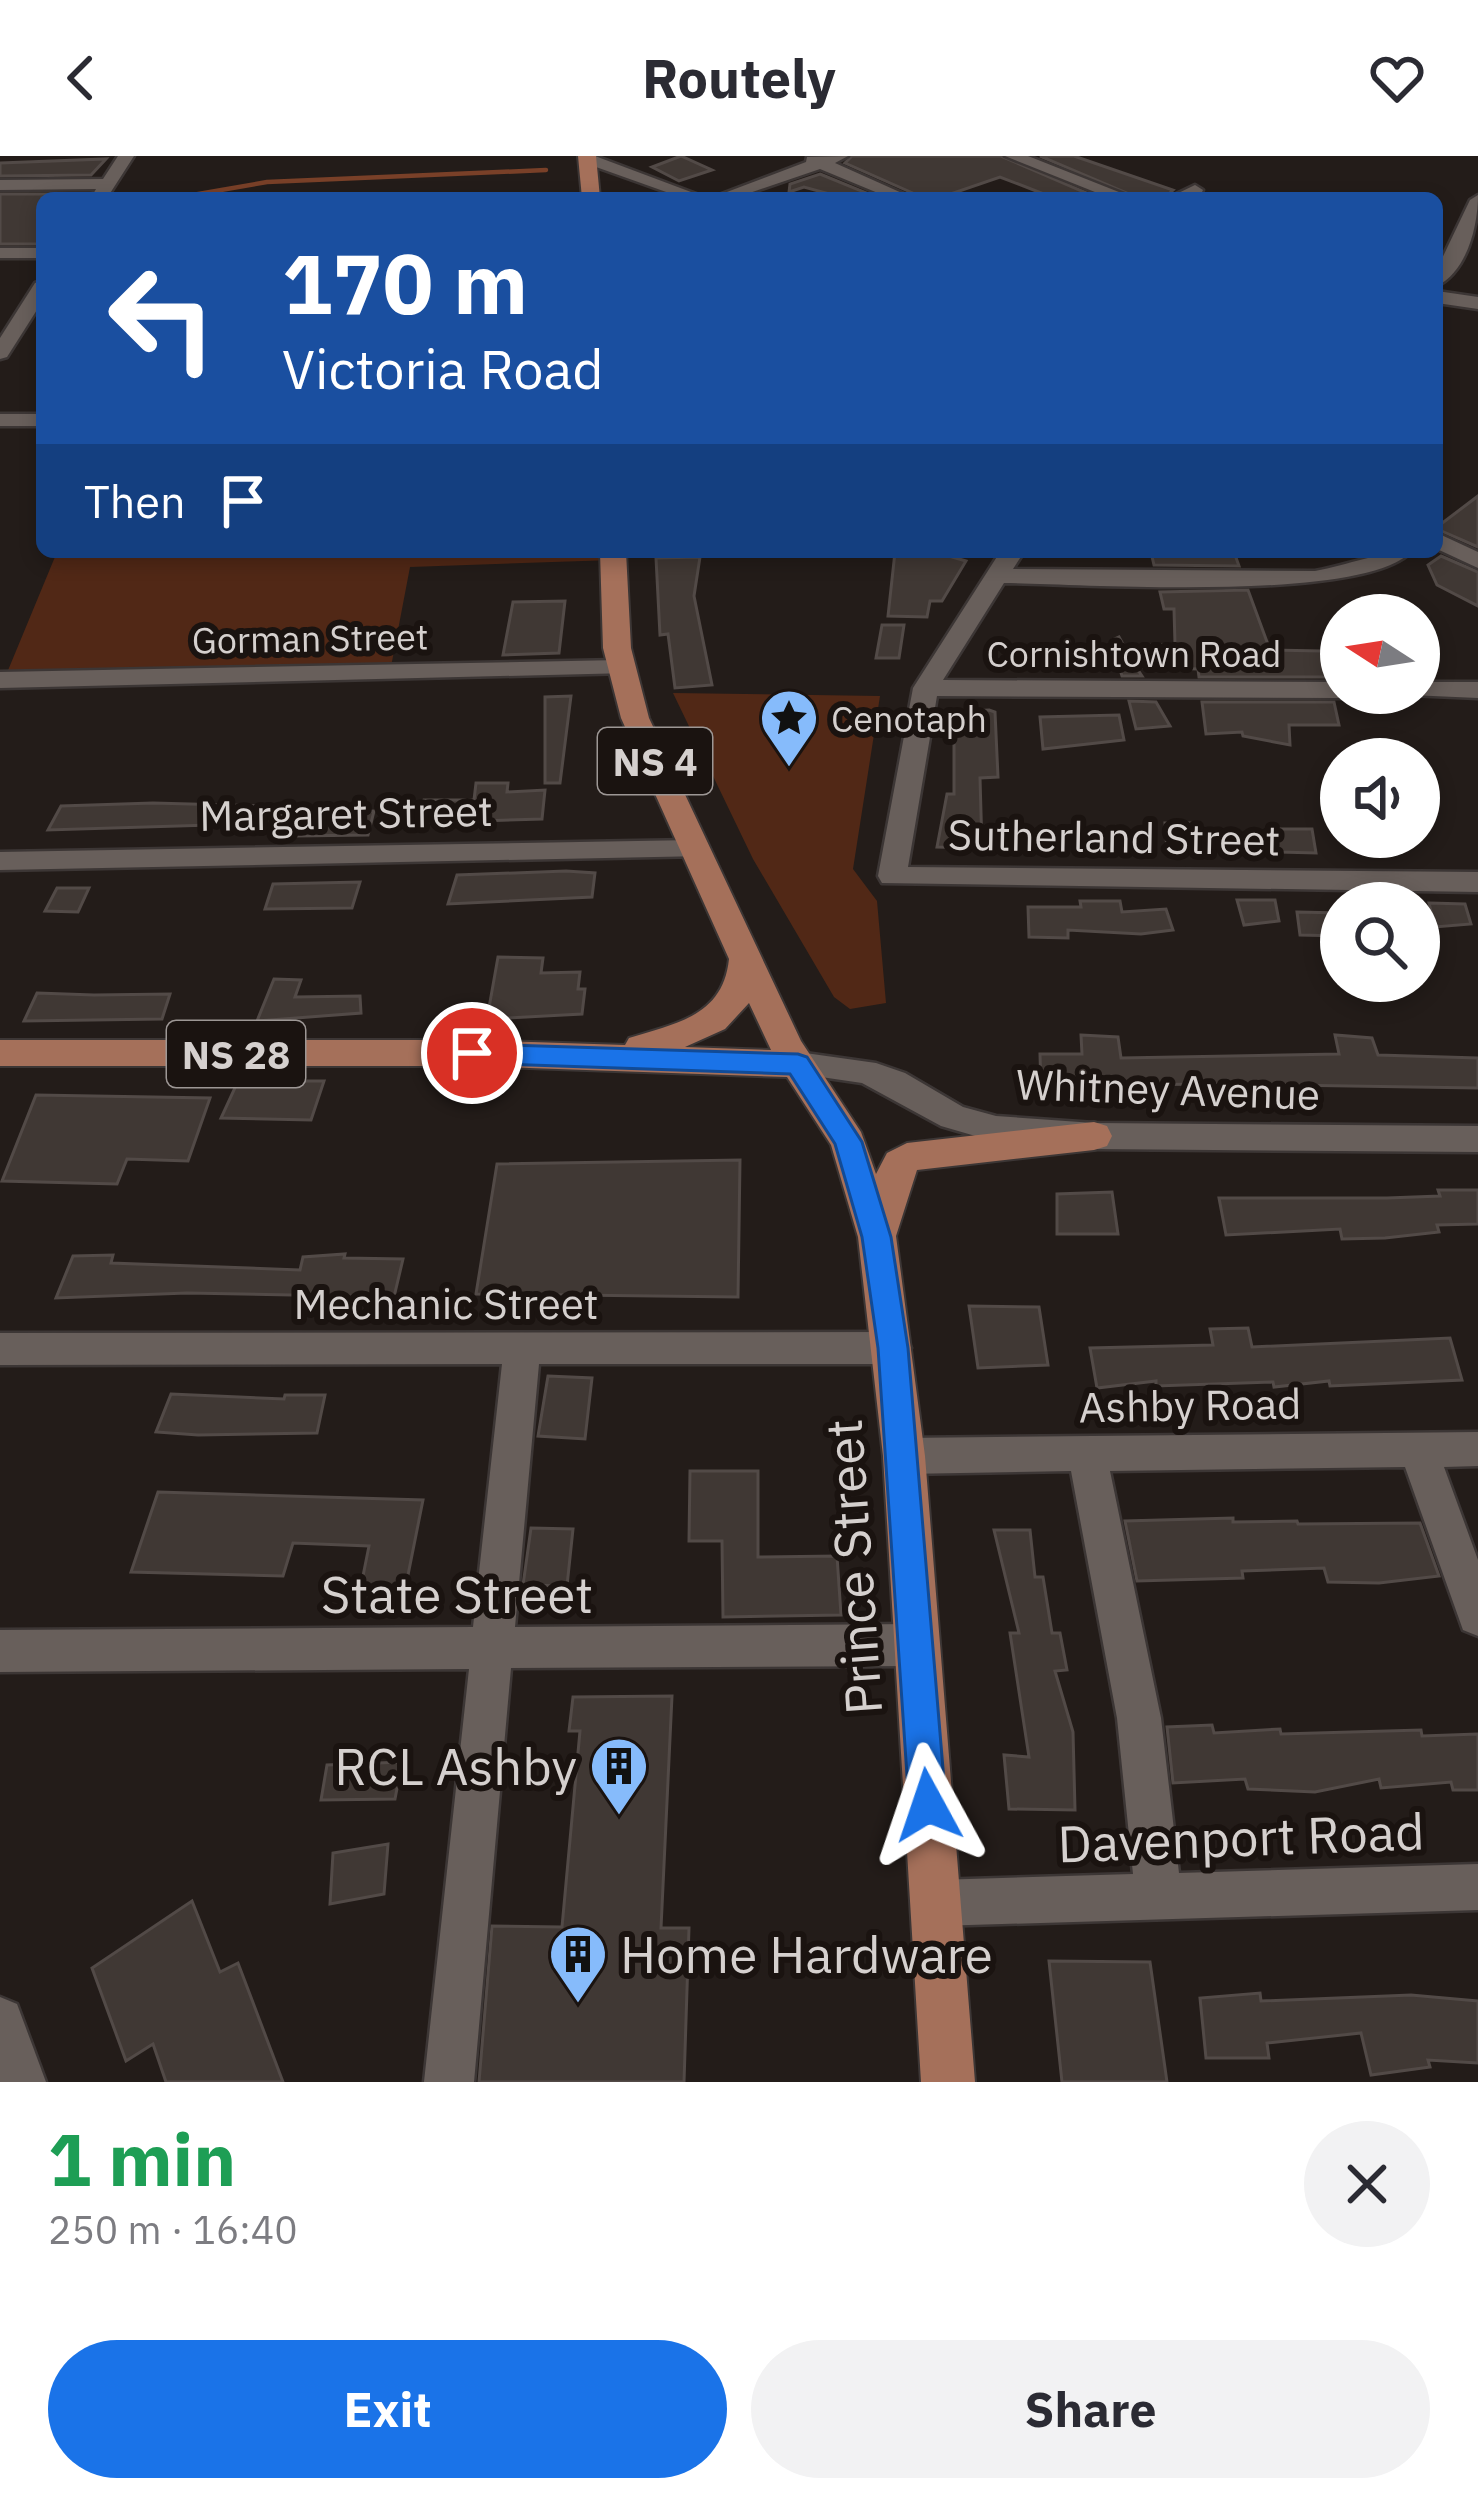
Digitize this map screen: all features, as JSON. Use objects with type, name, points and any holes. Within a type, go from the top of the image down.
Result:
[{"type":"main road","points":[[588,157],[591,192]]},
{"type":"main road","name":"NS 4","points":[[613,558],[620,668],[635,718],[798,1064]]},
{"type":"main road","points":[[584,1057],[680,1037],[717,1021],[742,990],[746,956]]},
{"type":"main road","name":"NS 28","points":[[0,1053],[584,1057],[798,1064]]},
{"type":"main road","name":"Prince Street","points":[[798,1064],[848,1142],[877,1237],[904,1456],[948,2082]]},
{"type":"main road","points":[[877,1237],[889,1209],[894,1171],[907,1157],[1094,1136]]},
{"type":"street","points":[[0,185],[104,191],[126,156]]},
{"type":"street","points":[[733,192],[812,159],[840,156]]},
{"type":"street","points":[[1013,156],[1110,192]]},
{"type":"street","points":[[588,157],[683,192]]},
{"type":"street","points":[[812,159],[891,192]]},
{"type":"street","points":[[1190,192],[1195,190]]},
{"type":"street","points":[[1443,273],[1478,200]]},
{"type":"street","points":[[0,253],[36,253]]},
{"type":"street","points":[[0,352],[36,297]]},
{"type":"street","points":[[1443,298],[1478,303]]},
{"type":"street","points":[[13,333],[36,332]]},
{"type":"street","points":[[0,420],[36,420]]},
{"type":"street","points":[[1443,543],[1478,561]]},
{"type":"street","points":[[926,688],[1008,558]]},
{"type":"street","points":[[996,576],[1315,578],[1369,568],[1388,558]]},
{"type":"street","name":"Gorman Street","points":[[0,680],[620,668]]},
{"type":"street","name":"Cornishtown Road","points":[[926,688],[1320,690]]},
{"type":"street","name":"Sutherland Street","points":[[926,688],[892,877],[1478,882]]},
{"type":"street","points":[[1440,690],[1478,690]]},
{"type":"street","name":"Margaret Street","points":[[0,861],[694,849]]},
{"type":"street","name":"Whitney Avenue","points":[[798,1064],[865,1070],[953,1117],[996,1130],[1094,1136],[1478,1139]]},
{"type":"street","points":[[448,2082],[522,1348]]},
{"type":"street","name":"Mechanic Street","points":[[0,1349],[893,1348]]},
{"type":"street","name":"Ashby Road","points":[[904,1456],[1478,1449]]},
{"type":"street","points":[[1418,1450],[1478,1616]]},
{"type":"street","points":[[1087,1454],[1139,1718],[1142,1778],[1159,1898]]},
{"type":"street","name":"State Street","points":[[0,1651],[914,1645]]},
{"type":"street","name":"Davenport Road","points":[[935,1904],[1478,1887]]},
{"type":"street","points":[[0,2021],[21,2082]]},
{"type":"shaded area","points":[[55,558],[613,558],[410,567],[390,672],[4,680]]},
{"type":"shaded area","points":[[673,693],[880,696],[853,869],[877,901],[886,1003],[850,1009],[834,997],[753,859]]},
{"type":"building","points":[[681,156],[712,170],[679,181],[652,167]]},
{"type":"building","points":[[852,156],[1001,156],[1084,192],[1039,192],[1000,177],[956,192],[910,192],[845,163]]},
{"type":"building","points":[[1040,156],[1074,156],[1173,190],[1124,192]]},
{"type":"building","points":[[106,159],[91,175],[0,176],[0,163]]},
{"type":"building","points":[[820,174],[864,192],[804,187],[789,192],[790,184]]},
{"type":"building","points":[[0,194],[36,194],[36,244],[0,244]]},
{"type":"building","points":[[1478,496],[1478,547],[1443,532],[1443,522]]},
{"type":"building","points":[[1443,557],[1478,572],[1478,606],[1437,585],[1428,565]]},
{"type":"building","points":[[656,558],[700,558],[694,596],[712,685],[675,688],[668,634],[660,635]]},
{"type":"building","points":[[894,558],[966,561],[942,601],[930,601],[927,617],[888,616]]},
{"type":"building","points":[[1152,558],[1236,558],[1239,566],[1154,565]]},
{"type":"building","points":[[1248,590],[1270,650],[1320,651],[1320,677],[1199,677],[1198,669],[1136,667],[1142,676],[1122,676],[1119,666],[1091,666],[1090,648],[1114,647],[1112,640],[1119,637],[1124,646],[1175,644],[1174,609],[1164,609],[1160,592]]},
{"type":"building","points":[[565,601],[559,653],[503,655],[513,602]]},
{"type":"building","points":[[882,625],[904,625],[899,658],[876,658]]},
{"type":"building","points":[[571,696],[560,783],[545,783],[545,697]]},
{"type":"building","points":[[1129,701],[1156,702],[1170,726],[1136,729]]},
{"type":"building","points":[[1202,702],[1320,702],[1320,714],[1337,714],[1339,725],[1289,725],[1290,745],[1242,732],[1206,734]]},
{"type":"building","points":[[954,712],[995,712],[998,777],[980,778],[982,848],[937,847],[947,794],[954,794]]},
{"type":"building","points":[[1119,715],[1124,740],[1043,749],[1040,717]]},
{"type":"building","points":[[476,783],[508,783],[507,792],[545,790],[542,819],[418,823],[424,800],[474,800]]},
{"type":"building","points":[[61,806],[269,806],[267,813],[374,811],[368,835],[297,836],[298,832],[211,825],[48,830]]},
{"type":"building","points":[[1165,823],[1194,823],[1198,850],[1167,850]]},
{"type":"building","points":[[1273,829],[1312,829],[1316,853],[1279,852]]},
{"type":"building","points":[[595,873],[592,897],[448,904],[457,875]]},
{"type":"building","points":[[360,882],[352,908],[265,909],[273,884]]},
{"type":"building","points":[[57,888],[89,888],[78,912],[45,911]]},
{"type":"building","points":[[1237,900],[1275,900],[1279,921],[1244,925]]},
{"type":"building","points":[[1080,901],[1120,901],[1122,912],[1166,909],[1173,930],[1141,934],[1068,930],[1068,938],[1029,937],[1028,907],[1081,907]]},
{"type":"building","points":[[1440,903],[1465,904],[1471,924],[1440,927]]},
{"type":"building","points":[[1297,912],[1320,913],[1320,935],[1300,935]]},
{"type":"building","points":[[498,957],[543,958],[541,973],[580,972],[578,989],[585,989],[582,1014],[487,1019]]},
{"type":"building","points":[[274,979],[301,980],[295,997],[360,996],[361,1013],[257,1021]]},
{"type":"building","points":[[37,993],[170,994],[162,1019],[24,1021]]},
{"type":"building","points":[[1081,1035],[1118,1037],[1121,1058],[1339,1054],[1335,1035],[1372,1038],[1378,1055],[1478,1058],[1478,1088],[1229,1084],[1074,1085],[1074,1092],[1041,1089],[1040,1054],[1082,1054]]},
{"type":"building","points":[[239,1079],[324,1081],[311,1120],[221,1118]]},
{"type":"building","points":[[36,1095],[210,1098],[188,1161],[127,1159],[117,1184],[2,1181]]},
{"type":"building","points":[[740,1160],[738,1297],[476,1294],[497,1164]]},
{"type":"building","points":[[1438,1190],[1478,1190],[1478,1224],[1437,1225],[1439,1232],[1385,1238],[1342,1239],[1340,1229],[1226,1235],[1219,1198],[1440,1196]]},
{"type":"building","points":[[1112,1192],[1118,1234],[1057,1234],[1057,1194]]},
{"type":"building","points":[[345,1254],[344,1258],[403,1259],[394,1297],[187,1293],[56,1298],[73,1256],[113,1255],[111,1263],[300,1270],[303,1257]]},
{"type":"building","points":[[969,1306],[1039,1307],[1048,1365],[978,1368]]},
{"type":"building","points":[[1248,1328],[1252,1347],[1450,1338],[1462,1380],[1330,1386],[1329,1381],[1274,1387],[1273,1382],[1156,1386],[1156,1381],[1097,1388],[1090,1348],[1213,1345],[1210,1329]]},
{"type":"building","points":[[548,1376],[592,1378],[585,1439],[538,1436]]},
{"type":"building","points":[[171,1394],[284,1399],[285,1395],[325,1395],[317,1433],[156,1432]]},
{"type":"building","points":[[690,1471],[758,1471],[758,1557],[837,1556],[841,1615],[723,1617],[722,1541],[689,1541]]},
{"type":"building","points":[[158,1492],[423,1500],[405,1590],[360,1591],[369,1546],[293,1543],[283,1576],[131,1572]]},
{"type":"building","points":[[1233,1518],[1233,1522],[1298,1524],[1420,1523],[1439,1576],[1379,1583],[1328,1582],[1324,1568],[1242,1571],[1243,1578],[1137,1581],[1125,1521]]},
{"type":"building","points":[[531,1528],[573,1529],[567,1586],[523,1585]]},
{"type":"building","points":[[994,1530],[1030,1530],[1035,1577],[1043,1577],[1052,1633],[1060,1633],[1067,1670],[1055,1671],[1073,1732],[1075,1810],[1009,1809],[1004,1755],[1029,1757],[1010,1633],[1019,1633]]},
{"type":"building","points":[[672,1696],[661,1928],[689,1928],[684,2082],[479,2082],[492,1926],[562,1927],[580,1731],[569,1731],[573,1697]]},
{"type":"building","points":[[1212,1725],[1214,1733],[1280,1729],[1281,1734],[1421,1730],[1422,1736],[1478,1734],[1478,1790],[1453,1790],[1451,1782],[1381,1788],[1379,1779],[1315,1792],[1248,1789],[1245,1779],[1173,1783],[1167,1727]]},
{"type":"building","points":[[402,1762],[395,1799],[321,1800],[327,1765]]},
{"type":"building","points":[[388,1844],[384,1894],[330,1904],[333,1853]]},
{"type":"building","points":[[192,1901],[220,1972],[238,1963],[283,2082],[166,2082],[153,2044],[126,2061],[92,1968]]},
{"type":"building","points":[[1049,1961],[1150,1962],[1167,2082],[1062,2082]]},
{"type":"building","points":[[1260,1993],[1261,2001],[1411,1995],[1478,2001],[1478,2063],[1428,2060],[1430,2067],[1371,2075],[1361,2033],[1267,2043],[1269,2058],[1206,2058],[1200,1998]]},
{"type":"waterway","points":[[210,192],[267,182],[546,170]]},
{"type":"place","name":"Cenotaph","points":[[789,769]]},
{"type":"place","name":"RCL Ashby","points":[[619,1817]]},
{"type":"place","name":"Home Hardware","points":[[578,2005]]},
{"type":"route","points":[[472,1053],[798,1064],[848,1142],[877,1237],[893,1348],[928,1805]]}]
